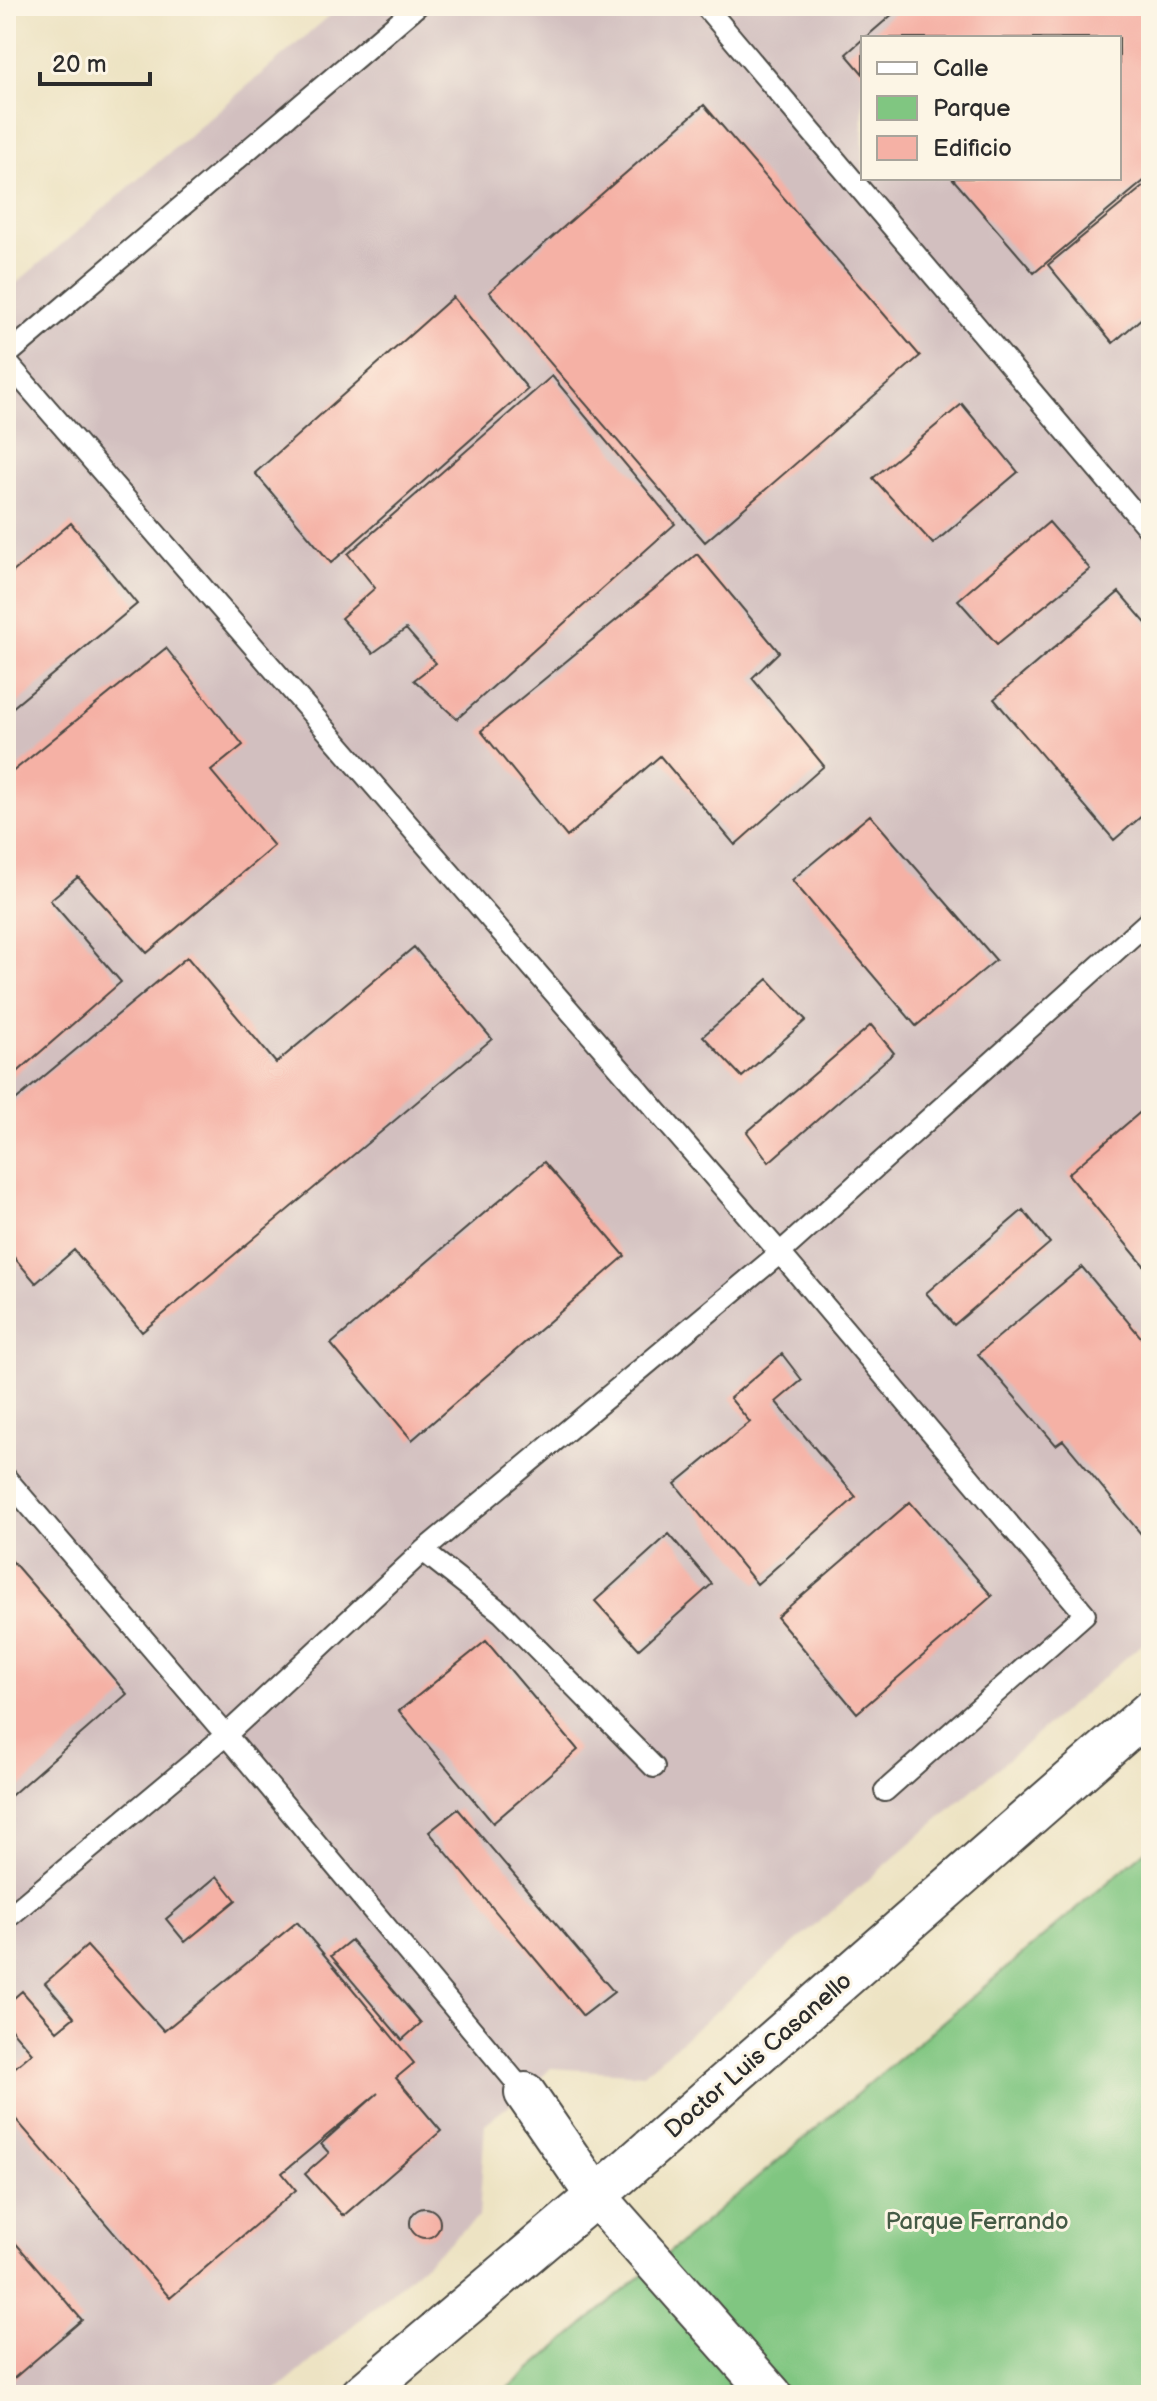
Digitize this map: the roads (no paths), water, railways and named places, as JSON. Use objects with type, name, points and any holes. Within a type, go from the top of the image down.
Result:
[{"type":"street","name":"Doctor Luis Casanello","points":[[361,2395],[596,2196],[1151,1710]]},
{"type":"street","points":[[525,2093],[596,2196],[772,2395]]},
{"type":"lane","points":[[417,6],[6,359],[780,1253],[1085,1614],[885,1791]]},
{"type":"lane","points":[[705,6],[1151,532]]},
{"type":"lane","points":[[6,1919],[226,1735],[423,1551],[780,1253],[1151,919]]},
{"type":"lane","points":[[6,1478],[525,2093]]},
{"type":"lane","points":[[423,1551],[502,1613],[654,1767]]},
{"type":"park label","name":"Parque Ferrando","points":[[977,2221]]}]
